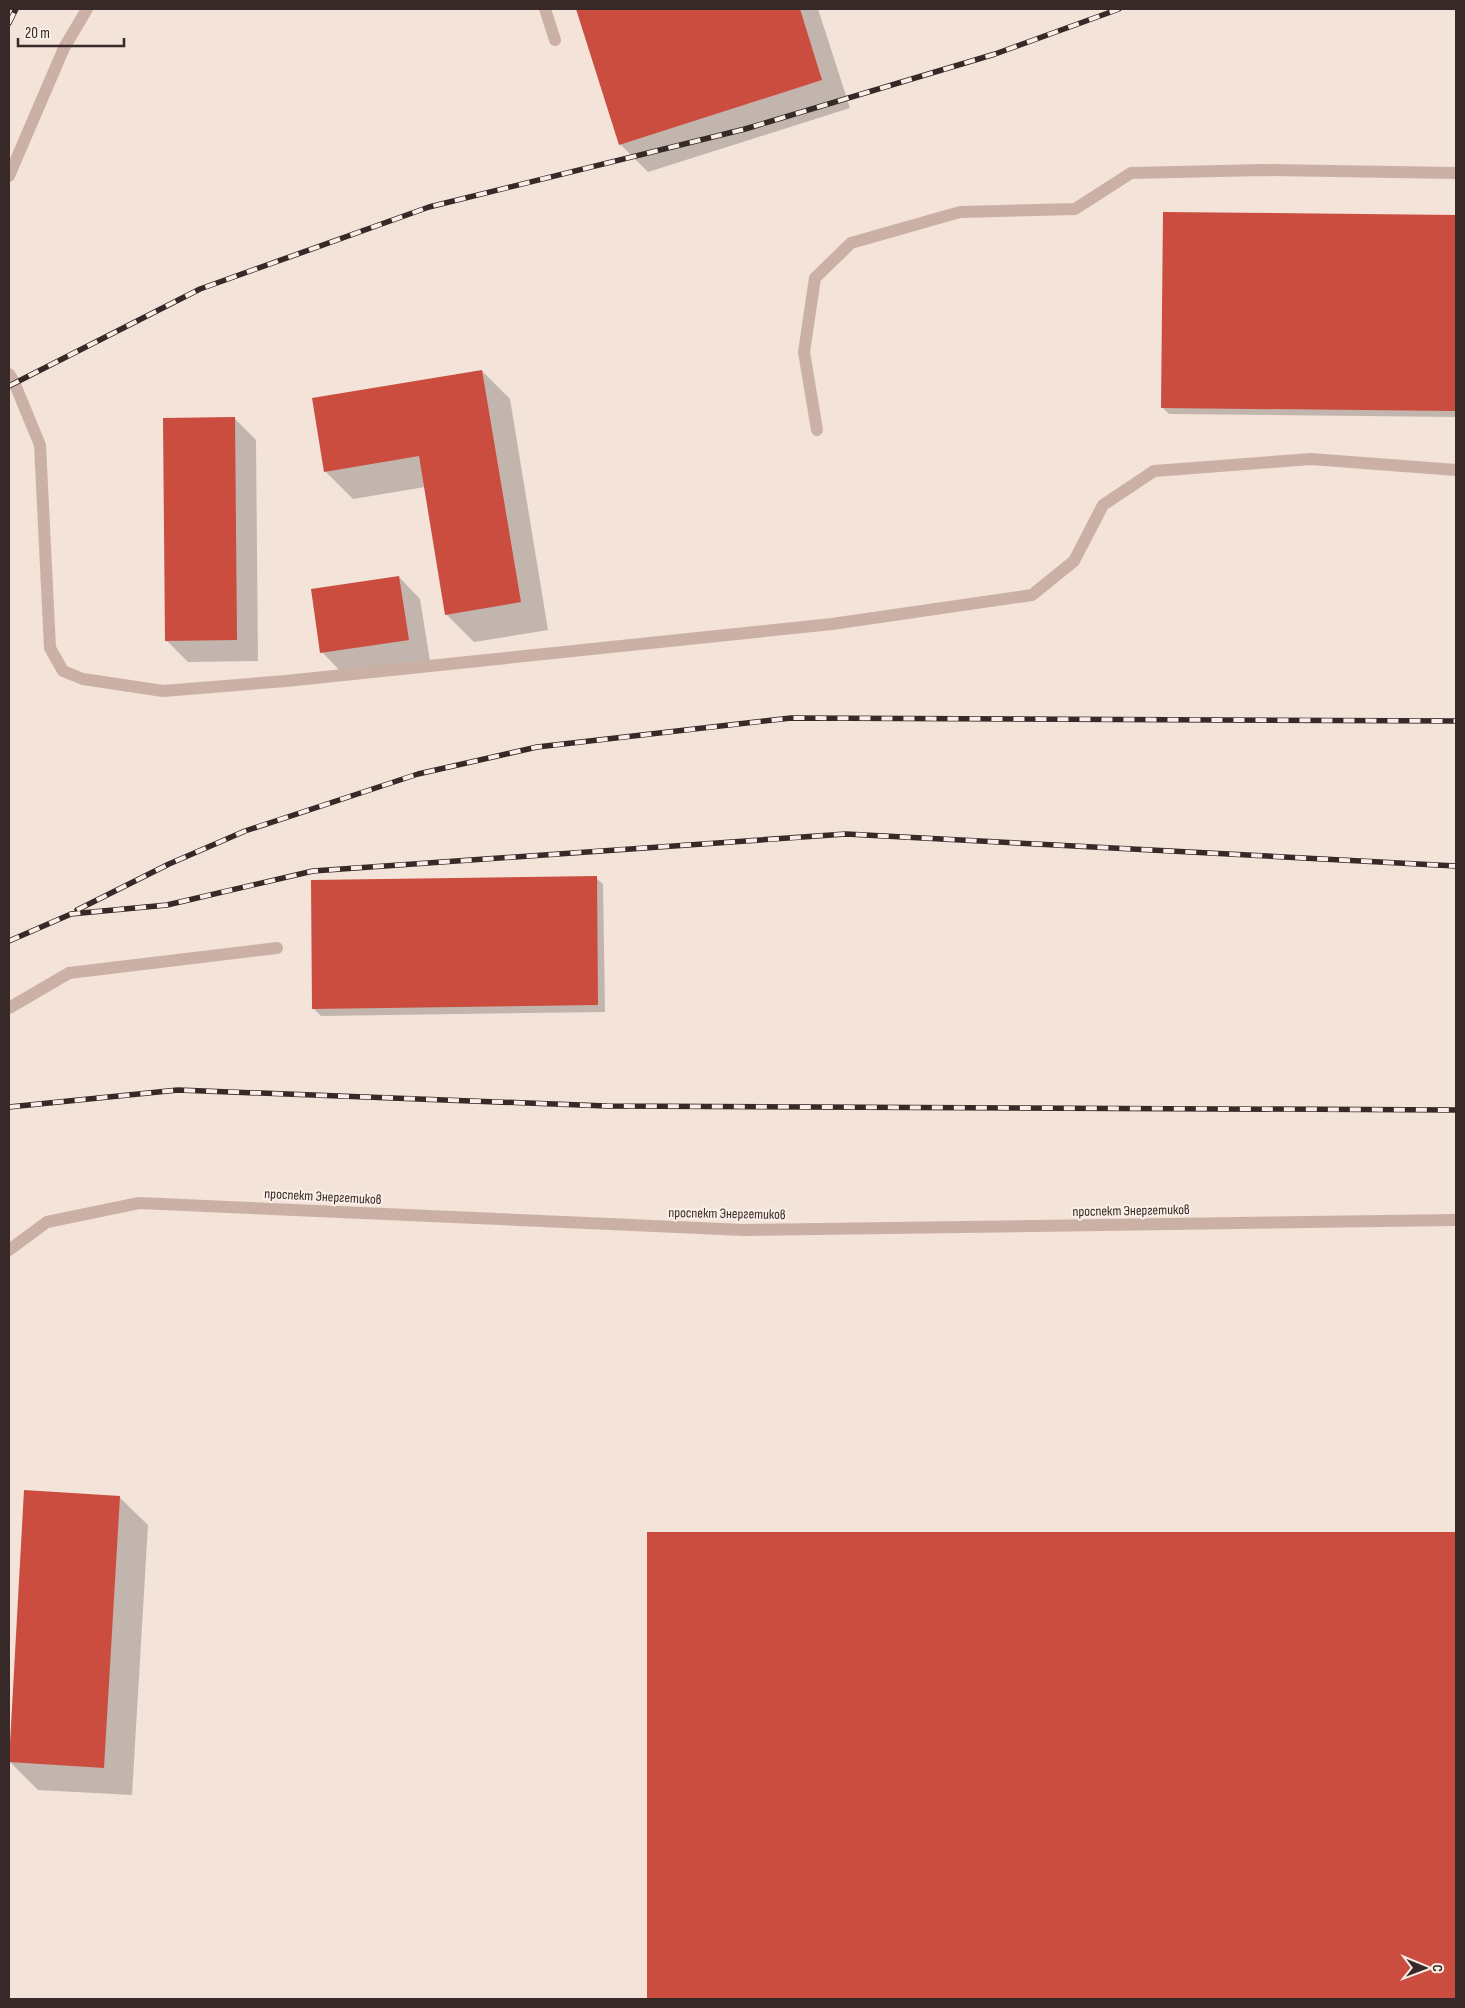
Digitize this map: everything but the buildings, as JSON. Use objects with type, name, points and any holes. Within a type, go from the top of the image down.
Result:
[{"type":"street","points":[[9,176],[64,48],[87,9]]},
{"type":"street","points":[[545,9],[554,40]]},
{"type":"street","points":[[817,430],[804,352],[815,278],[851,243],[960,212],[1075,209],[1131,173],[1263,170],[1456,173]]},
{"type":"street","points":[[9,374],[40,445],[50,648],[63,670],[83,679],[163,691],[286,682],[822,625],[1032,595],[1074,561],[1102,505],[1154,471],[1311,459],[1456,470]]},
{"type":"street","points":[[9,1008],[69,973],[277,948]]},
{"type":"street","name":"проспект Энергетиков","points":[[9,1250],[46,1222],[139,1203],[744,1230],[1456,1220]]},
{"type":"railway","points":[[9,23],[16,9]]},
{"type":"railway","points":[[9,386],[200,289],[429,207],[745,129],[995,54],[1119,9]]},
{"type":"railway","points":[[77,910],[169,864],[245,831],[418,774],[537,747],[791,718],[1456,721]]},
{"type":"railway","points":[[9,941],[71,914],[167,905],[313,871],[846,834],[1456,866]]},
{"type":"railway","points":[[9,1107],[178,1090],[607,1106],[1456,1110]]}]
